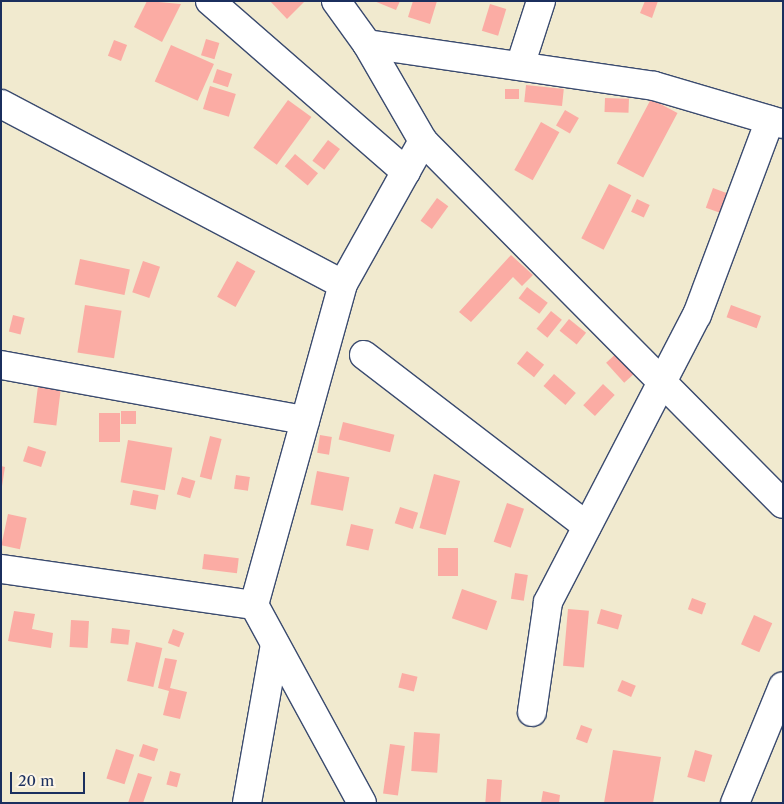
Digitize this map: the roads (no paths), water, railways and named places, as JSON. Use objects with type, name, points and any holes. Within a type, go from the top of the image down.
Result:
[{"type":"street","points":[[210,1],[406,172]]},
{"type":"street","points":[[336,1],[367,44],[423,141],[783,504]]},
{"type":"street","points":[[520,66],[541,1]]},
{"type":"street","points":[[367,44],[654,86],[777,122],[697,315],[548,602],[532,712]]},
{"type":"street","points":[[1,104],[343,284]]},
{"type":"street","points":[[362,803],[254,605],[343,284],[423,141]]},
{"type":"street","points":[[364,355],[587,526]]},
{"type":"street","points":[[1,365],[305,420]]},
{"type":"street","points":[[1,569],[254,605]]},
{"type":"street","points":[[247,803],[275,644]]},
{"type":"street","points":[[735,803],[783,686]]}]
